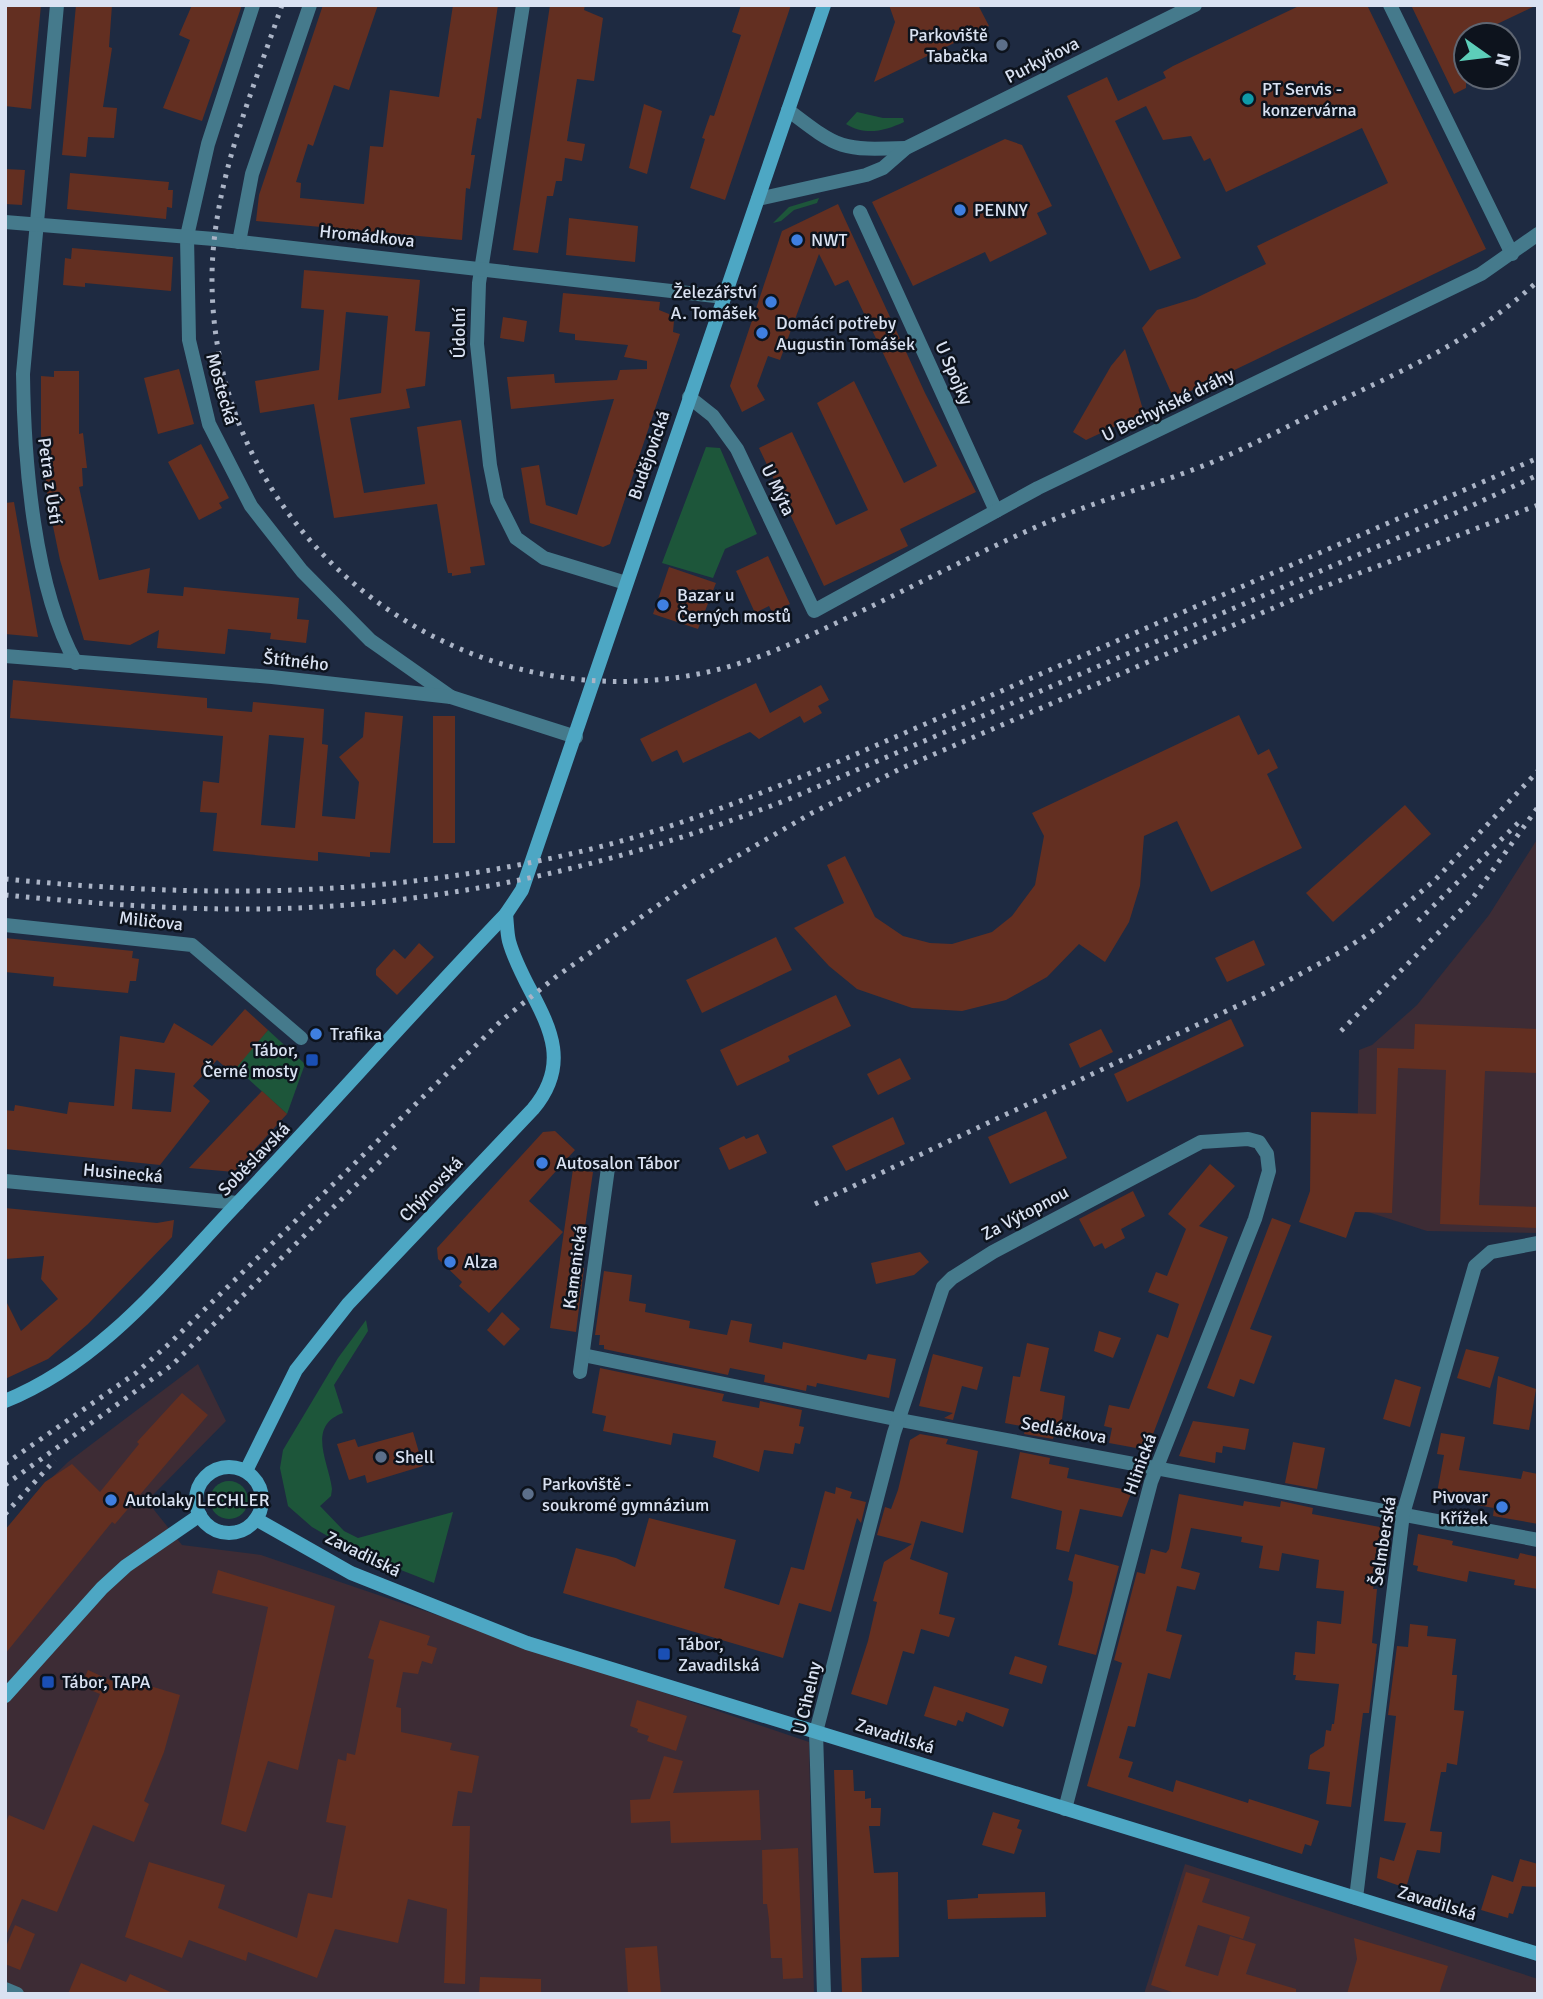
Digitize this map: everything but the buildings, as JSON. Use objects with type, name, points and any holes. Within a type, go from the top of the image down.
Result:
[{"type":"main road","name":"Budějovická","points":[[506,914],[522,890],[576,737],[824,5]]},
{"type":"main road","name":"Soběslavská","points":[[5,1401],[69,1368],[102,1344],[238,1203],[506,914]]},
{"type":"main road","name":"Chýnovská","points":[[246,1471],[296,1370],[348,1304],[533,1109],[547,1087],[552,1066],[552,1035],[509,941],[506,914]]},
{"type":"main road","points":[[225,1467],[246,1471],[260,1488],[263,1499],[256,1520],[248,1528],[227,1534],[216,1531],[200,1515],[197,1494],[207,1476],[225,1467]]},
{"type":"main road","points":[[5,1696],[102,1588],[126,1566],[200,1515]]},
{"type":"main road","name":"Zavadilská","points":[[256,1520],[351,1573],[503,1634],[1538,1954]]},
{"type":"street","name":"Petra z Ústí","points":[[57,5],[23,374],[28,481],[54,614],[76,663]]},
{"type":"street","name":"Mostecká","points":[[253,5],[208,144],[187,236],[189,340],[209,424],[251,506],[302,571],[370,640],[452,697]]},
{"type":"street","points":[[239,242],[252,174],[310,5]]},
{"type":"street","name":"Údolní","points":[[523,5],[480,268],[477,344],[485,429],[497,500],[516,538],[544,558],[626,583]]},
{"type":"street","name":"Purkyňova","points":[[758,199],[866,175],[883,168],[906,148],[1195,5]]},
{"type":"street","points":[[1390,5],[1512,254]]},
{"type":"street","name":"Purkyňova","points":[[788,110],[831,143],[842,146],[906,148]]},
{"type":"street","name":"U Spojky","points":[[860,212],[996,511]]},
{"type":"street","name":"Hromádkova","points":[[5,222],[187,236],[724,297]]},
{"type":"street","name":"U Bechyňské dráhy","points":[[814,611],[996,511],[1481,274],[1538,234]]},
{"type":"street","name":"U Mýta","points":[[689,397],[713,416],[737,449],[814,611]]},
{"type":"street","name":"Štítného","points":[[5,656],[272,677],[452,697],[576,737]]},
{"type":"street","name":"Miličova","points":[[5,925],[192,945],[301,1038]]},
{"type":"street","name":"Za Výtopnou","points":[[900,1420],[943,1287],[952,1278],[993,1252],[1201,1142],[1242,1138],[1259,1142]]},
{"type":"street","name":"Hlinická","points":[[1065,1809],[1151,1482],[1255,1219],[1269,1171],[1267,1154],[1259,1142]]},
{"type":"street","name":"Kamenická","points":[[580,1372],[608,1168]]},
{"type":"street","name":"Husinecká","points":[[5,1181],[238,1203]]},
{"type":"street","name":"Šelmberská","points":[[1356,1898],[1403,1514],[1475,1266],[1491,1252],[1538,1243]]},
{"type":"street","name":"Sedláčkova","points":[[583,1355],[900,1420],[1538,1540]]},
{"type":"street","name":"U Cihelny","points":[[824,1994],[816,1732],[900,1420]]},
{"type":"street","points":[[5,1989],[18,1994]]},
{"type":"shaded area","points":[[1538,838],[1538,1233],[1427,1231],[1356,1206],[1359,1050],[1372,1045],[1417,1005],[1489,915]]},
{"type":"shaded area","points":[[198,1364],[226,1421],[147,1501],[182,1545],[261,1555],[809,1742],[814,1994],[5,1994],[5,1531],[34,1495],[68,1462]]},
{"type":"shaded area","points":[[1185,1864],[1538,1979],[1538,1994],[1144,1994]]},
{"type":"green space","points":[[857,112],[883,118],[903,118],[904,122],[882,130],[860,130],[846,124]]},
{"type":"green space","points":[[819,198],[817,203],[794,210],[781,221],[773,223],[789,207]]},
{"type":"green space","points":[[706,447],[720,448],[757,534],[725,549],[713,578],[662,563]]},
{"type":"green space","points":[[268,1030],[305,1064],[287,1114],[235,1067]]},
{"type":"green space","points":[[366,1320],[368,1331],[334,1385],[343,1413],[332,1419],[322,1436],[332,1489],[331,1496],[320,1506],[344,1531],[358,1538],[453,1512],[434,1583],[355,1552],[312,1527],[288,1506],[280,1468],[283,1450],[338,1358]]},
{"type":"green space","points":[[229,1481],[243,1486],[248,1500],[243,1514],[229,1519],[215,1514],[210,1500],[215,1486]]},
{"type":"railway","points":[[282,5],[236,138],[219,206],[212,276],[222,369],[252,453],[299,528],[361,589],[434,637],[517,668],[606,681],[698,674],[767,654],[1033,528],[1208,464],[1258,441],[1443,349],[1492,318],[1538,281]]},
{"type":"railway","points":[[5,879],[158,890],[232,891],[379,885],[528,863],[603,846],[696,817],[847,758],[1538,458]]},
{"type":"railway","points":[[5,895],[195,908],[327,906],[462,891],[595,862],[725,823],[789,799],[1458,512],[1538,475]]},
{"type":"railway","points":[[5,1464],[136,1373],[170,1343],[501,1021],[557,976],[687,885],[812,813],[902,768],[1315,590],[1538,505]]},
{"type":"railway","points":[[815,1204],[1265,993],[1339,953],[1379,927],[1435,880],[1538,771]]},
{"type":"railway","points":[[1341,1031],[1472,899],[1538,807]]},
{"type":"railway","points":[[1418,921],[1520,821]]},
{"type":"railway","points":[[5,1485],[172,1365],[396,1146]]},
{"type":"railway","points":[[5,1514],[55,1460]]},
{"type":"place","name":"Parkoviště Tabačka","points":[[1002,45]]},
{"type":"place","name":"PT Servis - konzervárna","points":[[1248,99]]},
{"type":"place","name":"PENNY","points":[[960,210]]},
{"type":"place","name":"NWT","points":[[797,240]]},
{"type":"place","name":"Železářství A. Tomášek","points":[[771,302]]},
{"type":"place","name":"Domácí potřeby Augustin Tomášek","points":[[762,333]]},
{"type":"place","name":"Bazar u Černých mostů","points":[[663,605]]},
{"type":"place","name":"Trafika","points":[[316,1034]]},
{"type":"place","name":"Tábor, Černé mosty","points":[[312,1060]]},
{"type":"place","name":"Autosalon Tábor","points":[[542,1163]]},
{"type":"place","name":"Alza","points":[[450,1262]]},
{"type":"place","name":"Shell","points":[[381,1457]]},
{"type":"place","name":"Parkoviště - soukromé gymnázium","points":[[528,1494]]},
{"type":"place","name":"Autolaky LECHLER","points":[[111,1500]]},
{"type":"place","name":"Pivovar Křížek","points":[[1502,1507]]},
{"type":"place","name":"Tábor, Zavadilská","points":[[664,1654]]},
{"type":"place","name":"Tábor, TAPA","points":[[48,1682]]}]
